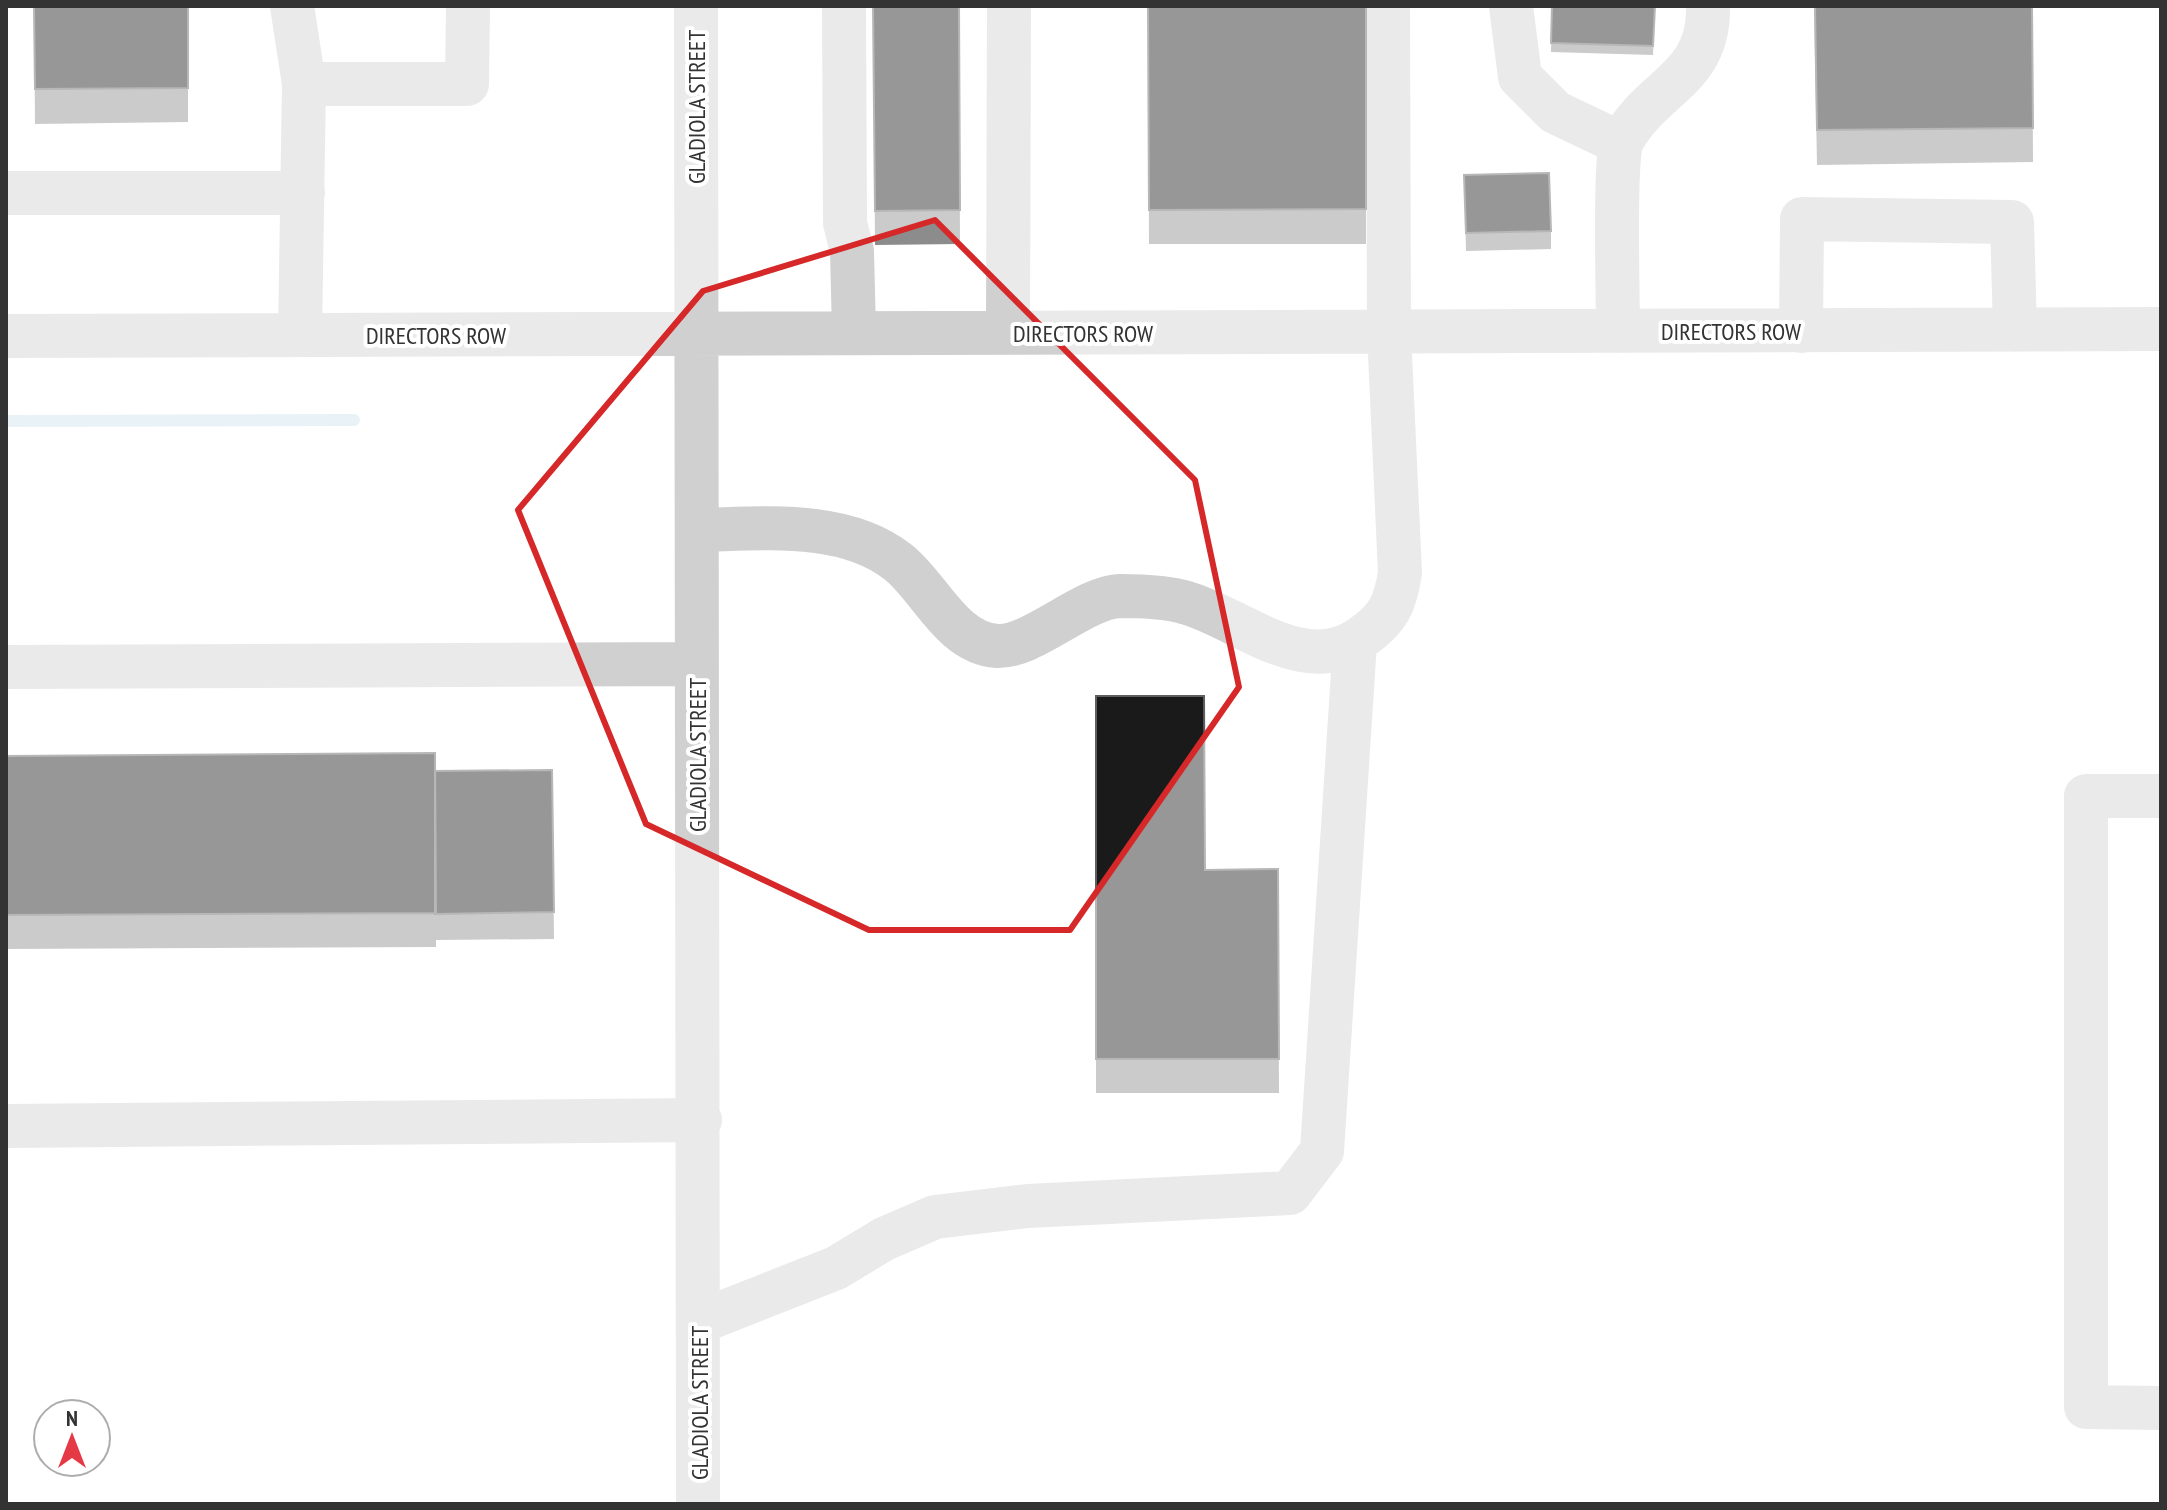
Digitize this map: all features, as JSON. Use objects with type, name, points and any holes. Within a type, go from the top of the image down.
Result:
[{"type":"street","points":[[292,6],[304,84],[300,335]]},
{"type":"street","points":[[304,84],[467,84],[468,6]]},
{"type":"street","name":"GLADIOLA STREET","points":[[696,6],[700,1120],[698,1504]]},
{"type":"street","points":[[844,6],[845,223],[852,251],[854,333]]},
{"type":"street","points":[[1008,333],[1009,6]]},
{"type":"street","points":[[697,530],[790,529],[845,537],[897,561],[966,636],[999,646],[1117,596],[1186,602],[1270,641],[1317,653],[1355,642],[1390,613],[1395,605],[1400,573],[1389,332],[1388,6]]},
{"type":"street","points":[[1511,6],[1520,77],[1555,112],[1620,143]]},
{"type":"street","points":[[1618,331],[1620,143],[1643,111],[1688,72],[1708,28],[1708,6]]},
{"type":"street","points":[[6,193],[303,193]]},
{"type":"street","points":[[1801,331],[1802,219],[2012,222],[2015,330]]},
{"type":"street","name":"DIRECTORS ROW","points":[[6,336],[2161,329]]},
{"type":"street","points":[[699,1322],[836,1268],[884,1239],[935,1217],[1028,1206],[1290,1193],[1322,1151],[1355,642]]},
{"type":"street","points":[[6,667],[696,664]]},
{"type":"street","points":[[2161,796],[2086,796],[2086,1407],[2161,1408]]},
{"type":"street","points":[[6,1126],[700,1120]]},
{"type":"highlighted area","points":[[935,220],[1195,480],[1239,687],[1070,930],[869,930],[646,824],[518,510],[703,291]]},
{"type":"building","points":[[34,6],[188,6],[188,88],[35,89]]},
{"type":"building","points":[[873,6],[959,6],[960,210],[875,211]]},
{"type":"building","points":[[1148,6],[1366,6],[1366,209],[1149,210]]},
{"type":"building","points":[[1552,6],[1655,6],[1653,46],[1551,43]]},
{"type":"building","points":[[1815,6],[2032,6],[2033,128],[1817,130]]},
{"type":"building","points":[[1549,173],[1551,231],[1466,233],[1464,175]]},
{"type":"building","points":[[1096,696],[1204,696],[1205,870],[1278,869],[1279,1059],[1096,1059]]},
{"type":"building","points":[[435,753],[436,913],[6,915],[6,756]]},
{"type":"building","points":[[552,770],[554,912],[435,914],[435,771]]},
{"type":"waterway","points":[[6,421],[354,420]]}]
